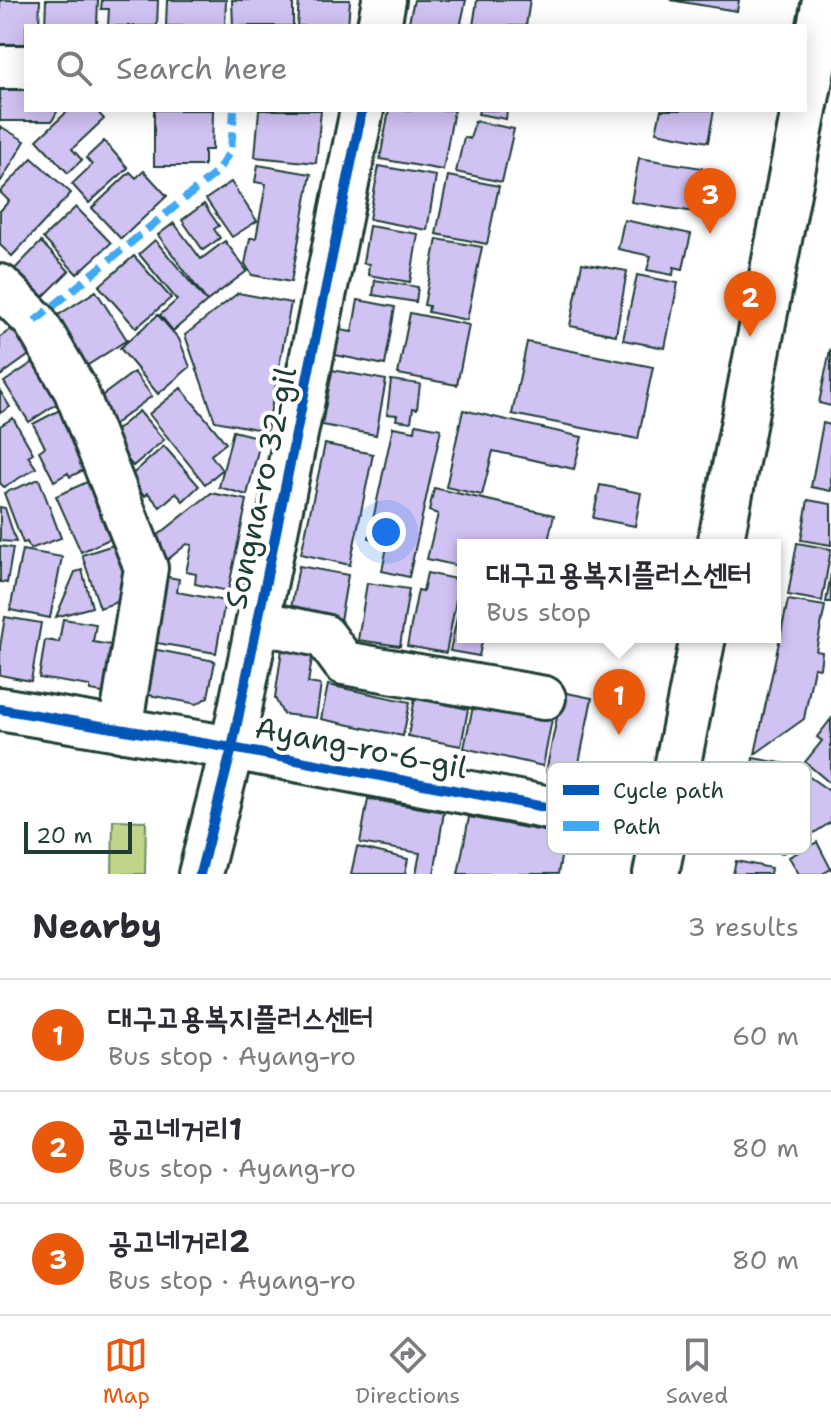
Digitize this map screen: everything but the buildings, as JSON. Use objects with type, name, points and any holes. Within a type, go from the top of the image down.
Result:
[{"type":"main road","points":[[807,99],[825,20]]},
{"type":"main road","points":[[721,539],[804,112]]},
{"type":"main road","points":[[679,762],[702,643]]},
{"type":"main road","points":[[656,874],[661,854]]},
{"type":"street","points":[[379,24],[384,0]]},
{"type":"street","points":[[0,67],[24,67]]},
{"type":"street","name":"Songna-ro 32-gil","points":[[200,874],[232,748],[362,112]]},
{"type":"street","points":[[0,286],[35,321],[75,389],[146,568],[120,730]]},
{"type":"street","points":[[258,622],[324,636],[344,663],[544,698]]},
{"type":"street","name":"Ayang-ro 6-gil","points":[[0,709],[232,748],[547,808]]},
{"type":"green space","points":[[113,820],[146,821],[145,874],[112,874]]},
{"type":"marked path","points":[[35,321],[216,173],[231,150],[234,112]]},
{"type":"cycle path","points":[[200,874],[232,748],[362,112]]},
{"type":"cycle path","points":[[0,709],[232,748],[547,808]]},
{"type":"place","name":"공고네거리2","points":[[710,234]]},
{"type":"place","name":"공고네거리1","points":[[750,337]]},
{"type":"place","name":"대구고용복지플러스센터","points":[[619,735]]}]
